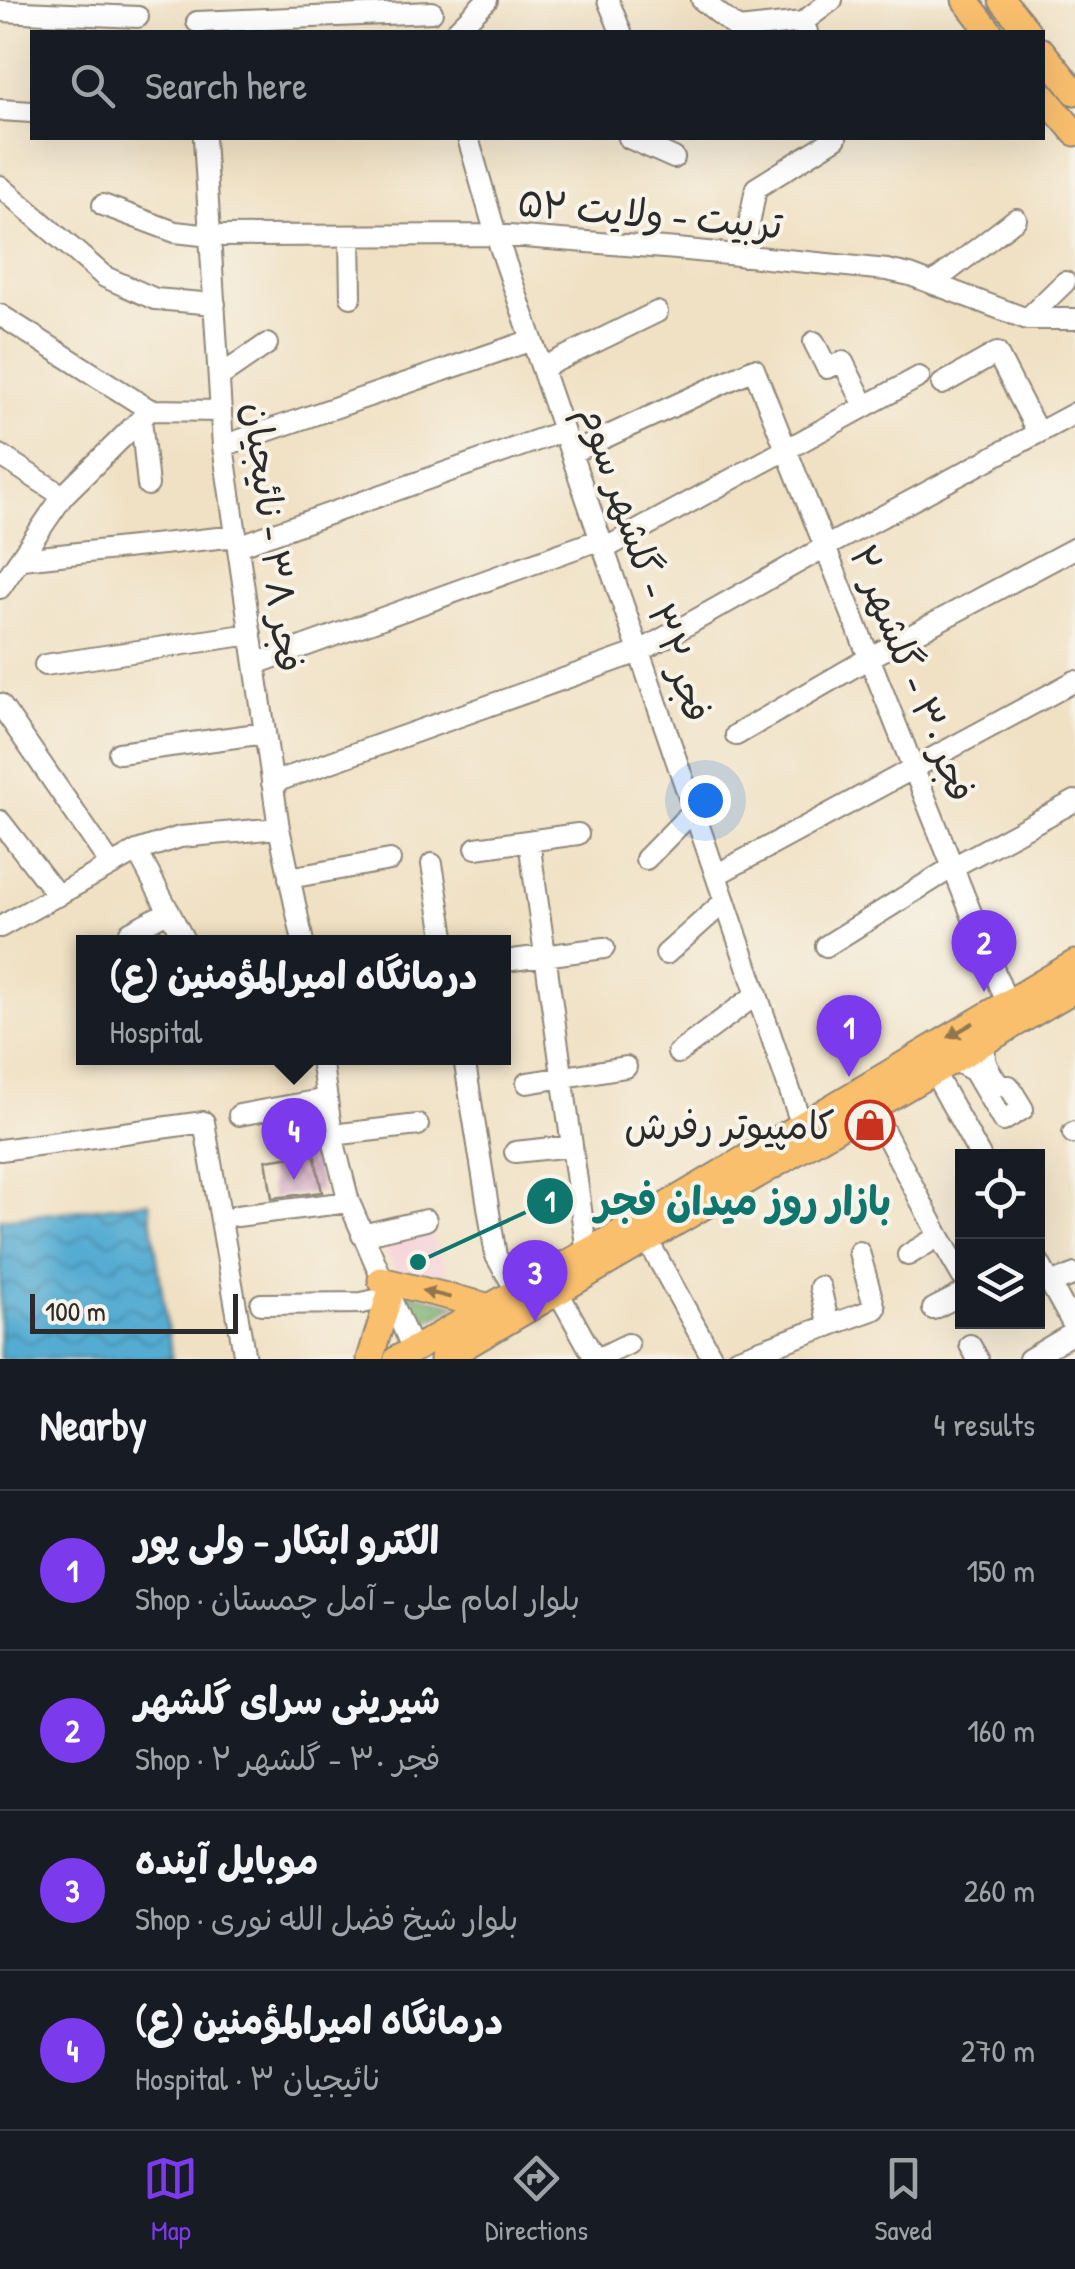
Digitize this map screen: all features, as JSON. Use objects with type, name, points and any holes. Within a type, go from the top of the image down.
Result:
[{"type":"main road","points":[[966,0],[988,30]]},
{"type":"main road","points":[[1002,0],[1026,30]]},
{"type":"main road","points":[[1045,55],[1075,92]]},
{"type":"main road","points":[[1045,97],[1075,132]]},
{"type":"main road","points":[[409,1356],[1075,963]]},
{"type":"main road","points":[[443,1359],[465,1352],[647,1239],[1075,989]]},
{"type":"main road","points":[[370,1359],[385,1289],[490,1308]]},
{"type":"street","points":[[208,0],[197,27],[433,15]]},
{"type":"street","points":[[457,30],[487,0]]},
{"type":"street","points":[[702,0],[735,30]]},
{"type":"street","points":[[753,30],[805,27],[832,0]]},
{"type":"street","points":[[0,12],[138,17]]},
{"type":"street","points":[[0,110],[30,112]]},
{"type":"street","name":"فجر ۳۸ - نائیجیان","points":[[204,140],[224,446],[278,828],[301,935]]},
{"type":"street","name":"فجر ۳۲ - گلشهر سوم","points":[[469,140],[496,235],[801,1123]]},
{"type":"street","points":[[634,140],[674,158]]},
{"type":"street","points":[[744,256],[756,188],[833,140]]},
{"type":"street","points":[[0,186],[105,277],[155,299],[215,304]]},
{"type":"street","name":"تربیت - ولایت ۵۲","points":[[103,205],[175,232],[210,236],[496,235],[888,270],[934,283],[1027,319],[1075,319]]},
{"type":"street","points":[[934,283],[1016,219]]},
{"type":"street","points":[[350,236],[351,296]]},
{"type":"street","points":[[1027,319],[1065,282]]},
{"type":"street","points":[[542,368],[657,312]]},
{"type":"street","points":[[0,315],[145,415],[221,411]]},
{"type":"street","points":[[224,446],[532,340]]},
{"type":"street","points":[[814,342],[827,368],[843,362],[864,404]]},
{"type":"street","points":[[219,378],[267,344]]},
{"type":"street","points":[[942,384],[997,353],[1038,433]]},
{"type":"street","name":"فجر ۳۰ - گلشهر ۲","points":[[571,453],[754,369],[1007,1003]]},
{"type":"street","points":[[255,664],[602,544],[786,450],[919,376]]},
{"type":"street","points":[[272,783],[640,652],[1075,412]]},
{"type":"street","points":[[145,415],[148,485]]},
{"type":"street","points":[[0,588],[62,496],[145,415]]},
{"type":"street","points":[[22,558],[237,541],[564,432]]},
{"type":"street","points":[[0,455],[62,496]]},
{"type":"street","points":[[736,735],[869,658],[1075,548]]},
{"type":"street","points":[[45,665],[251,634]]},
{"type":"street","points":[[716,875],[1075,681]]},
{"type":"street","points":[[0,704],[111,865]]},
{"type":"street","points":[[119,753],[265,733]]},
{"type":"street","points":[[826,946],[953,867],[1075,801]]},
{"type":"street","points":[[646,859],[694,810]]},
{"type":"street","points":[[1,824],[58,896]]},
{"type":"street","points":[[0,927],[137,851],[180,837],[278,828]]},
{"type":"street","points":[[476,848],[578,834]]},
{"type":"street","points":[[529,841],[587,1252]]},
{"type":"street","points":[[137,851],[181,935]]},
{"type":"street","points":[[289,878],[390,860]]},
{"type":"street","points":[[432,864],[444,935]]},
{"type":"street","points":[[666,954],[725,901]]},
{"type":"street","points":[[130,932],[168,912]]},
{"type":"street","points":[[511,960],[604,948]]},
{"type":"street","points":[[678,1054],[757,994]]},
{"type":"street","points":[[944,1066],[974,1071],[1002,1121],[1023,1109],[1009,1086],[998,1084],[986,1064],[982,1054],[986,1041]]},
{"type":"street","points":[[322,1065],[332,1135],[349,1202],[409,1356]]},
{"type":"street","points":[[465,1065],[496,1256],[517,1292]]},
{"type":"street","points":[[944,1066],[977,1149]]},
{"type":"street","points":[[527,1084],[626,1067]]},
{"type":"street","points":[[239,1115],[327,1100]]},
{"type":"street","points":[[872,1108],[955,1264]]},
{"type":"street","points":[[0,1150],[204,1122],[244,1359]]},
{"type":"street","points":[[332,1135],[418,1125]]},
{"type":"street","points":[[515,1152],[572,1146]]},
{"type":"street","points":[[237,1216],[349,1202]]},
{"type":"street","points":[[362,1235],[426,1220]]},
{"type":"street","points":[[908,1254],[939,1236]]},
{"type":"street","points":[[647,1239],[713,1359]]},
{"type":"street","points":[[736,1359],[875,1309],[859,1252]]},
{"type":"street","points":[[1030,1359],[1075,1330],[1045,1274]]},
{"type":"street","points":[[1050,1284],[1075,1274]]},
{"type":"street","points":[[820,1287],[829,1326]]},
{"type":"street","points":[[261,1304],[362,1304],[385,1289]]},
{"type":"street","points":[[558,1292],[596,1359],[628,1344]]},
{"type":"street","points":[[933,1309],[955,1298]]},
{"type":"shaded area","points":[[427,1225],[459,1297],[401,1283],[382,1241]]},
{"type":"green space","points":[[394,1289],[457,1305],[415,1328]]},
{"type":"water","points":[[149,1202],[172,1359],[0,1359],[0,1219]]},
{"type":"building","points":[[314,1153],[322,1192],[272,1198],[266,1160]]},
{"type":"place","name":"شیرینی سرای گلشهر","points":[[984,992]]},
{"type":"place","name":"الکترو ابتکار - ولی پور","points":[[849,1077]]},
{"type":"place","name":"کامپیوتر رفرش","points":[[870,1125]]},
{"type":"place","name":"درمانگاه امیرالمؤمنین (ع)","points":[[294,1180]]},
{"type":"place","name":"بازار روز میدان فجر","points":[[418,1262]]},
{"type":"place","name":"موبایل آینده","points":[[535,1322]]}]
